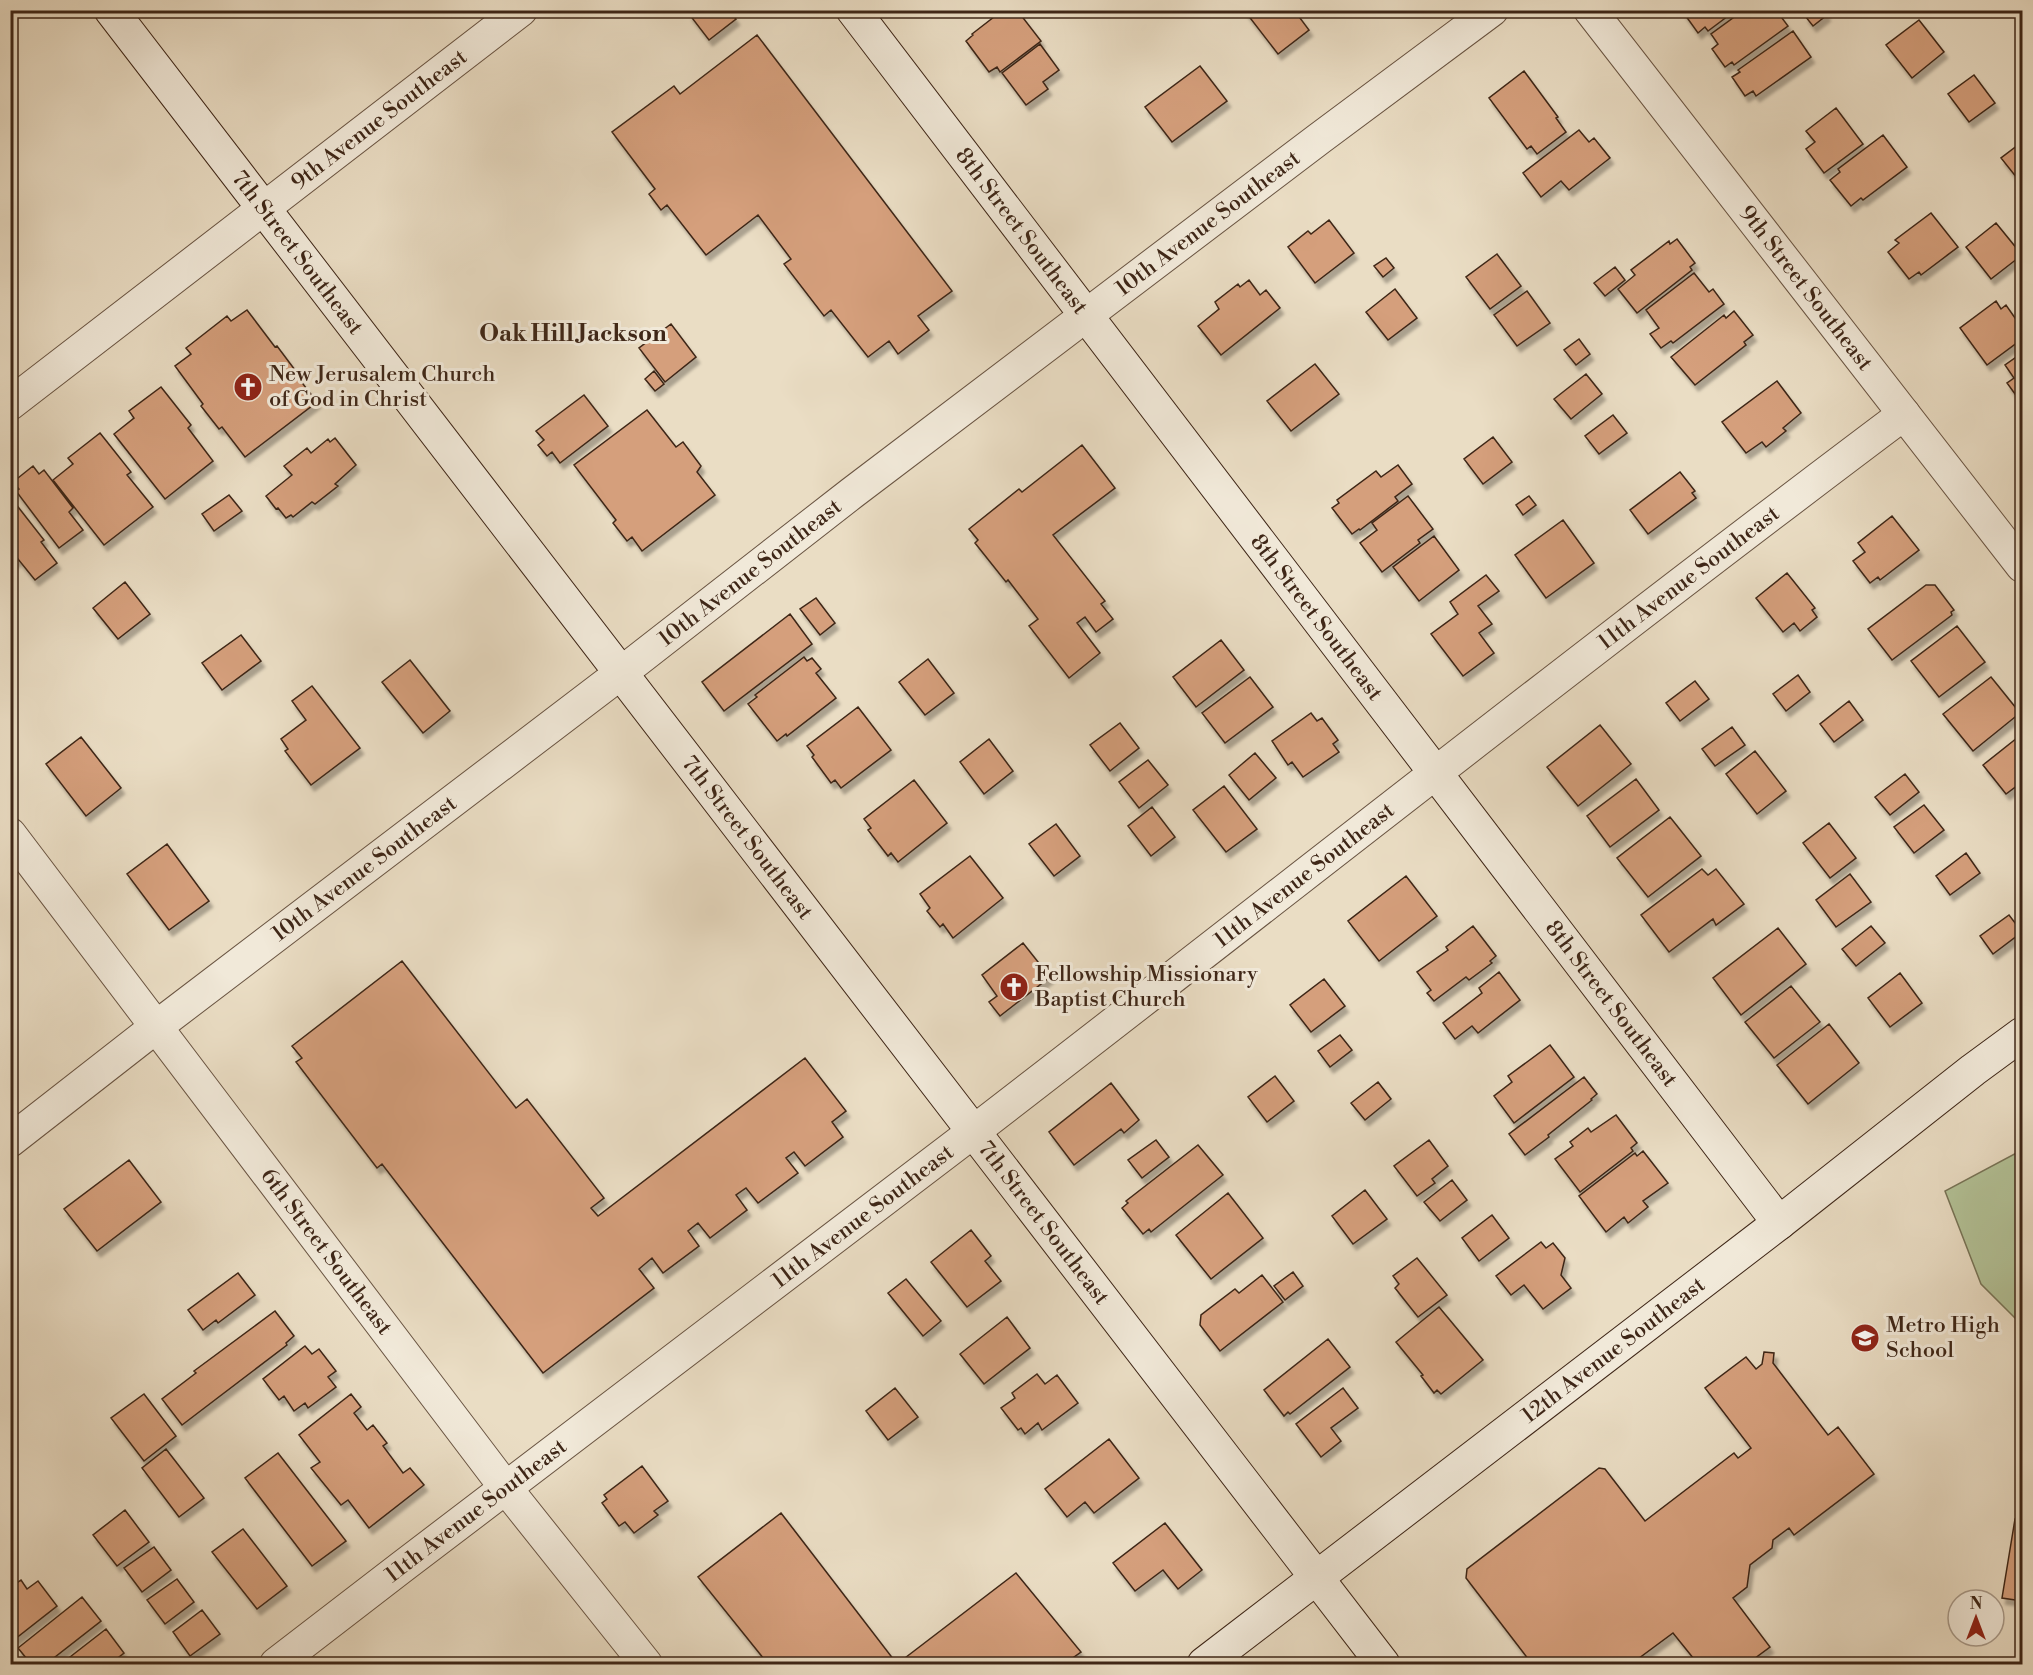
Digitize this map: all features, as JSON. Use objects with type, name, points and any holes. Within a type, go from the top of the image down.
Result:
[{"type":"main road","name":"7th Street Southeast","points":[[111,10],[1383,1665]]},
{"type":"main road","name":"8th Street Southeast","points":[[853,10],[1779,1222]]},
{"type":"main road","name":"12th Avenue Southeast","points":[[1204,1665],[2022,1034]]},
{"type":"street","name":"9th Avenue Southeast","points":[[10,404],[521,10]]},
{"type":"street","name":"10th Avenue Southeast","points":[[10,1141],[852,493],[1492,10]]},
{"type":"street","name":"9th Street Southeast","points":[[1590,10],[2022,566]]},
{"type":"street","name":"11th Avenue Southeast","points":[[276,1665],[505,1487],[974,1131],[1669,592],[1904,414]]},
{"type":"street","name":"6th Street Southeast","points":[[10,834],[505,1487],[646,1665]]},
{"type":"green space","points":[[2022,1150],[2022,1325],[1981,1284],[1945,1191]]},
{"type":"building","points":[[694,10],[729,10],[736,19],[709,40],[689,14]]},
{"type":"building","points":[[1003,10],[1017,10],[1041,41],[1000,72],[997,67],[989,72],[966,41]]},
{"type":"building","points":[[1244,10],[1294,10],[1309,30],[1278,54]]},
{"type":"building","points":[[1685,10],[1736,10],[1708,31],[1705,27],[1698,33],[1683,12]]},
{"type":"building","points":[[1744,10],[1776,10],[1788,26],[1734,65],[1732,62],[1725,67],[1712,49],[1718,44],[1711,34]]},
{"type":"building","points":[[1813,10],[1824,10],[1827,15],[1813,26],[1805,16]]},
{"type":"building","points":[[1919,20],[1944,52],[1912,78],[1886,45]]},
{"type":"building","points":[[1793,31],[1811,57],[1756,96],[1753,91],[1745,96],[1732,77],[1740,72],[1738,70]]},
{"type":"building","points":[[757,35],[952,291],[918,316],[929,330],[898,354],[889,341],[868,357],[831,310],[824,316],[784,264],[791,259],[758,215],[706,255],[667,205],[661,210],[649,194],[655,189],[612,132],[674,86],[680,94]]},
{"type":"building","points":[[1040,44],[1059,70],[1043,82],[1048,89],[1026,105],[1002,73]]},
{"type":"building","points":[[1200,66],[1227,101],[1172,142],[1145,107]]},
{"type":"building","points":[[1524,71],[1558,117],[1556,118],[1566,132],[1537,154],[1531,146],[1527,149],[1489,98]]},
{"type":"building","points":[[1974,75],[1995,103],[1969,122],[1948,94]]},
{"type":"building","points":[[1836,108],[1863,144],[1824,173],[1806,149],[1815,142],[1806,131]]},
{"type":"building","points":[[1579,130],[1589,142],[1594,138],[1610,158],[1569,190],[1561,181],[1541,197],[1523,173]]},
{"type":"building","points":[[1883,135],[1907,167],[1863,200],[1861,198],[1851,206],[1830,180],[1840,172],[1838,169]]},
{"type":"building","points":[[2022,142],[2022,174],[2017,178],[2001,158]]},
{"type":"building","points":[[1931,213],[1958,247],[1921,275],[1919,272],[1909,279],[1888,252],[1899,243],[1895,240]]},
{"type":"building","points":[[1329,220],[1354,253],[1315,283],[1288,247],[1308,231],[1311,234]]},
{"type":"building","points":[[1996,223],[2022,255],[1991,279],[1966,247]]},
{"type":"building","points":[[1677,239],[1695,263],[1690,267],[1692,270],[1637,313],[1618,289],[1635,275],[1631,270],[1669,241],[1670,244]]},
{"type":"building","points":[[1497,254],[1521,286],[1490,309],[1466,277]]},
{"type":"building","points":[[1386,258],[1394,268],[1383,277],[1374,266]]},
{"type":"building","points":[[1615,267],[1625,280],[1605,296],[1594,283]]},
{"type":"building","points":[[1694,273],[1709,292],[1713,289],[1724,304],[1673,343],[1671,341],[1661,348],[1650,334],[1659,328],[1646,310]]},
{"type":"building","points":[[1249,280],[1260,295],[1266,290],[1280,308],[1221,355],[1198,326],[1219,309],[1215,302],[1238,284],[1240,287]]},
{"type":"building","points":[[1395,289],[1417,318],[1388,340],[1366,312]]},
{"type":"building","points":[[1527,291],[1550,323],[1517,346],[1494,315]]},
{"type":"building","points":[[1996,301],[2001,309],[2006,305],[2022,328],[2022,339],[1987,365],[1960,328]]},
{"type":"building","name":"New Jerusalem Church of God in Christ","points":[[247,310],[275,347],[277,346],[317,402],[245,457],[222,427],[219,429],[201,406],[203,404],[175,366],[191,354],[186,348],[227,316],[231,321]]},
{"type":"building","points":[[1734,311],[1753,335],[1744,342],[1746,345],[1695,385],[1671,357],[1724,315],[1726,318]]},
{"type":"building","points":[[671,324],[696,357],[665,382],[639,348]]},
{"type":"building","points":[[1579,339],[1590,354],[1576,365],[1564,350]]},
{"type":"building","points":[[2022,353],[2022,394],[2018,398],[2007,383],[2014,378],[2005,365]]},
{"type":"building","points":[[1315,364],[1339,394],[1291,431],[1267,401]]},
{"type":"building","points":[[654,371],[664,384],[655,391],[645,379]]},
{"type":"building","points":[[1586,374],[1602,394],[1571,419],[1554,399]]},
{"type":"building","points":[[1777,381],[1801,413],[1783,428],[1786,431],[1766,447],[1762,442],[1746,453],[1722,422]]},
{"type":"building","points":[[161,387],[191,425],[188,428],[213,461],[165,499],[114,434],[134,418],[129,411]]},
{"type":"building","points":[[584,395],[608,426],[560,463],[552,452],[547,456],[538,445],[544,440],[536,431]]},
{"type":"building","points":[[647,410],[676,447],[683,442],[701,466],[697,472],[715,495],[642,551],[632,537],[627,541],[613,523],[616,520],[574,465]]},
{"type":"building","points":[[1613,415],[1627,433],[1599,454],[1585,436]]},
{"type":"building","points":[[100,433],[131,472],[127,475],[153,507],[104,545],[53,480],[73,464],[68,458]]},
{"type":"building","points":[[1493,437],[1512,462],[1483,484],[1464,459]]},
{"type":"building","points":[[335,438],[356,465],[335,484],[338,486],[315,504],[312,502],[293,517],[291,515],[286,518],[266,496],[292,475],[284,466],[307,448],[311,453],[328,439],[330,442]]},
{"type":"building","points":[[1082,445],[1115,488],[1053,535],[1105,601],[1101,604],[1113,619],[1096,632],[1085,617],[1077,623],[1100,653],[1069,678],[1029,626],[1038,619],[975,543],[978,540],[969,529],[1019,489],[1022,492]]},
{"type":"building","points":[[1398,465],[1412,484],[1395,497],[1398,501],[1352,534],[1332,508],[1339,503],[1337,500],[1376,471],[1381,477]]},
{"type":"building","points":[[33,466],[39,474],[44,470],[73,508],[69,512],[83,530],[59,548],[16,491],[19,489],[13,482]]},
{"type":"building","points":[[1680,472],[1695,491],[1692,493],[1696,498],[1648,534],[1630,510]]},
{"type":"building","points":[[229,495],[242,511],[214,531],[202,514]]},
{"type":"building","points":[[1408,496],[1433,529],[1418,540],[1420,543],[1382,572],[1360,543],[1377,530],[1372,523]]},
{"type":"building","points":[[1529,496],[1536,505],[1523,515],[1516,505]]},
{"type":"building","points":[[15,503],[44,540],[41,542],[57,563],[35,580],[18,559],[10,565],[10,506]]},
{"type":"building","points":[[1892,516],[1919,550],[1880,580],[1878,577],[1870,583],[1853,561],[1865,552],[1858,543]]},
{"type":"building","points":[[1563,520],[1594,563],[1546,598],[1515,555]]},
{"type":"building","points":[[1434,536],[1459,570],[1419,601],[1393,567]]},
{"type":"building","points":[[1787,573],[1815,608],[1812,610],[1817,617],[1800,631],[1794,623],[1783,632],[1756,598]]},
{"type":"building","points":[[1486,575],[1499,591],[1478,606],[1492,624],[1479,633],[1494,653],[1463,676],[1431,634],[1458,614],[1450,602]]},
{"type":"building","points":[[125,582],[150,614],[118,639],[93,608]]},
{"type":"building","points":[[1926,585],[1935,585],[1954,610],[1951,612],[1952,615],[1892,660],[1868,629]]},
{"type":"building","points":[[816,598],[835,623],[820,635],[800,609]]},
{"type":"building","points":[[790,614],[812,644],[724,711],[702,682]]},
{"type":"building","points":[[1957,626],[1985,662],[1939,697],[1911,661]]},
{"type":"building","points":[[241,635],[261,661],[222,690],[202,663]]},
{"type":"building","points":[[1221,640],[1244,670],[1196,707],[1173,677]]},
{"type":"building","points":[[804,657],[807,661],[812,658],[821,669],[816,673],[836,698],[787,736],[786,734],[777,741],[748,704],[757,697],[755,695]]},
{"type":"building","points":[[928,659],[954,693],[925,715],[899,682]]},
{"type":"building","points":[[410,660],[450,711],[423,733],[382,682]]},
{"type":"building","points":[[1798,675],[1810,692],[1786,711],[1773,694]]},
{"type":"building","points":[[1250,677],[1273,707],[1225,743],[1202,713]]},
{"type":"building","points":[[1991,677],[2020,713],[1973,751],[1943,714]]},
{"type":"building","points":[[1695,681],[1709,699],[1680,721],[1666,703]]},
{"type":"building","points":[[312,686],[360,748],[311,785],[285,751],[288,749],[281,739],[306,720],[292,701]]},
{"type":"building","points":[[1849,701],[1863,720],[1834,742],[1820,724]]},
{"type":"building","points":[[858,707],[891,750],[841,788],[835,780],[831,783],[807,746]]},
{"type":"building","points":[[1311,713],[1317,721],[1322,718],[1338,740],[1333,744],[1339,752],[1303,777],[1292,762],[1288,765],[1272,741]]},
{"type":"building","points":[[1120,723],[1139,748],[1110,771],[1090,745]]},
{"type":"building","points":[[1600,725],[1631,764],[1578,806],[1547,767]]},
{"type":"building","points":[[1732,727],[1745,745],[1715,766],[1702,749]]},
{"type":"building","points":[[2022,734],[2022,782],[2006,794],[1983,765]]},
{"type":"building","points":[[81,737],[121,788],[86,816],[46,764]]},
{"type":"building","points":[[989,739],[1013,771],[984,794],[960,762]]},
{"type":"building","points":[[1755,751],[1786,791],[1757,814],[1726,774]]},
{"type":"building","points":[[1255,753],[1276,778],[1249,800],[1229,775]]},
{"type":"building","points":[[1148,760],[1168,785],[1139,808],[1119,782]]},
{"type":"building","points":[[1905,774],[1919,792],[1890,815],[1875,797]]},
{"type":"building","points":[[1636,779],[1659,810],[1610,847],[1587,816]]},
{"type":"building","points":[[914,780],[947,823],[898,862],[891,853],[888,856],[868,830],[871,828],[864,819]]},
{"type":"building","points":[[1224,786],[1257,829],[1226,852],[1193,810]]},
{"type":"building","points":[[1924,805],[1944,830],[1914,853],[1894,827]]},
{"type":"building","points":[[1152,807],[1175,837],[1151,856],[1128,826]]},
{"type":"building","points":[[1670,817],[1701,856],[1648,897],[1617,858]]},
{"type":"building","points":[[1829,823],[1856,858],[1830,878],[1803,843]]},
{"type":"building","points":[[1056,824],[1080,856],[1054,876],[1029,844]]},
{"type":"building","points":[[167,844],[209,901],[169,930],[127,874]]},
{"type":"building","points":[[1966,853],[1980,873],[1950,895],[1936,876]]},
{"type":"building","points":[[970,856],[1003,898],[953,938],[943,924],[940,927],[927,911],[930,908],[920,894]]},
{"type":"building","points":[[1702,869],[1708,875],[1716,869],[1744,904],[1716,925],[1713,919],[1669,952],[1641,915]]},
{"type":"building","points":[[1850,874],[1871,902],[1836,927],[1816,900]]},
{"type":"building","points":[[1406,876],[1437,916],[1379,961],[1348,921]]},
{"type":"building","points":[[2009,915],[2022,932],[1993,954],[1980,936]]},
{"type":"building","points":[[1473,926],[1496,956],[1490,961],[1492,963],[1469,980],[1466,977],[1434,1001],[1427,993],[1431,990],[1417,972],[1448,950],[1446,947]]},
{"type":"building","points":[[1871,926],[1885,943],[1856,966],[1842,949]]},
{"type":"building","points":[[1778,928],[1806,964],[1741,1015],[1713,978]]},
{"type":"building","name":"Fellowship Missionary Baptist Church","points":[[1023,943],[1050,977],[1000,1016],[989,1002],[997,996],[982,975]]},
{"type":"building","points":[[402,961],[516,1108],[527,1099],[604,1198],[591,1208],[598,1216],[805,1058],[846,1111],[832,1122],[843,1137],[805,1166],[794,1152],[786,1158],[798,1173],[758,1203],[746,1188],[736,1195],[747,1210],[710,1238],[698,1223],[688,1231],[699,1246],[663,1273],[652,1258],[639,1269],[654,1288],[543,1373],[382,1164],[377,1168],[296,1062],[302,1058],[292,1046]]},
{"type":"building","points":[[1499,972],[1520,1000],[1478,1033],[1472,1026],[1455,1039],[1443,1023],[1482,993],[1479,988]]},
{"type":"building","points":[[1900,973],[1922,1003],[1890,1027],[1868,998]]},
{"type":"building","points":[[1324,979],[1345,1006],[1311,1032],[1290,1005]]},
{"type":"building","points":[[1791,986],[1820,1022],[1774,1058],[1745,1022]]},
{"type":"building","points":[[1829,1024],[1859,1063],[1808,1104],[1777,1065]]},
{"type":"building","points":[[1340,1035],[1352,1050],[1330,1067],[1318,1051]]},
{"type":"building","points":[[1550,1045],[1574,1077],[1514,1123],[1494,1096],[1512,1082],[1508,1076]]},
{"type":"building","points":[[1275,1076],[1294,1101],[1267,1122],[1248,1097]]},
{"type":"building","points":[[1584,1077],[1597,1094],[1525,1155],[1509,1134]]},
{"type":"building","points":[[1378,1082],[1391,1099],[1365,1120],[1351,1103]]},
{"type":"building","points":[[1111,1083],[1139,1120],[1124,1133],[1121,1129],[1074,1165],[1049,1132]]},
{"type":"building","points":[[1616,1115],[1637,1143],[1631,1148],[1633,1151],[1580,1192],[1555,1159],[1573,1146],[1570,1142],[1588,1128],[1591,1132]]},
{"type":"building","points":[[1156,1140],[1169,1157],[1142,1178],[1128,1160]]},
{"type":"building","points":[[1429,1140],[1448,1166],[1432,1179],[1435,1183],[1417,1196],[1394,1166]]},
{"type":"building","points":[[1198,1145],[1223,1175],[1151,1232],[1149,1229],[1143,1234],[1122,1208],[1128,1203],[1126,1201]]},
{"type":"building","points":[[1643,1151],[1668,1183],[1643,1201],[1648,1207],[1628,1223],[1624,1217],[1606,1232],[1579,1196],[1635,1153],[1637,1156]]},
{"type":"building","points":[[129,1160],[161,1202],[97,1251],[64,1209]]},
{"type":"building","points":[[1452,1180],[1467,1200],[1440,1221],[1424,1202]]},
{"type":"building","points":[[1365,1190],[1387,1219],[1353,1244],[1332,1216]]},
{"type":"building","points":[[1228,1193],[1263,1238],[1211,1279],[1176,1235]]},
{"type":"building","points":[[1492,1215],[1509,1238],[1479,1261],[1462,1238]]},
{"type":"building","points":[[971,1230],[991,1256],[985,1261],[1001,1281],[967,1307],[931,1262]]},
{"type":"building","points":[[1541,1242],[1546,1248],[1553,1243],[1565,1258],[1561,1275],[1571,1288],[1543,1309],[1524,1285],[1511,1295],[1496,1276]]},
{"type":"building","points":[[1417,1258],[1447,1295],[1418,1317],[1395,1288],[1399,1284],[1393,1276]]},
{"type":"building","points":[[1293,1272],[1303,1286],[1285,1300],[1274,1286]]},
{"type":"building","points":[[238,1273],[255,1295],[218,1323],[216,1320],[203,1330],[188,1310]]},
{"type":"building","points":[[1262,1275],[1283,1302],[1220,1351],[1200,1325],[1201,1315],[1235,1289],[1239,1293]]},
{"type":"building","points":[[906,1279],[941,1321],[923,1336],[888,1293]]},
{"type":"building","points":[[1439,1307],[1483,1360],[1441,1394],[1437,1390],[1434,1393],[1421,1376],[1423,1375],[1396,1342]]},
{"type":"building","points":[[275,1311],[294,1336],[286,1343],[287,1345],[182,1425],[162,1399],[196,1373],[194,1371]]},
{"type":"building","points":[[1007,1317],[1030,1348],[984,1384],[960,1354]]},
{"type":"building","points":[[1328,1339],[1350,1367],[1290,1414],[1288,1412],[1284,1416],[1264,1390]]},
{"type":"building","points":[[305,1346],[312,1354],[319,1349],[336,1371],[328,1377],[336,1387],[308,1408],[305,1403],[294,1411],[284,1396],[279,1400],[263,1379]]},
{"type":"building","points":[[1764,1352],[1774,1353],[1773,1363],[1828,1435],[1838,1427],[1874,1474],[1794,1535],[1789,1528],[1773,1540],[1772,1548],[1750,1565],[1747,1587],[1733,1598],[1770,1647],[1747,1664],[1698,1664],[1673,1633],[1631,1664],[1532,1664],[1466,1578],[1467,1569],[1599,1468],[1605,1469],[1645,1521],[1734,1453],[1738,1458],[1751,1448],[1705,1388],[1746,1357],[1756,1369],[1762,1364]]},
{"type":"building","points":[[1037,1374],[1045,1384],[1057,1375],[1078,1403],[1042,1430],[1038,1423],[1025,1434],[1021,1428],[1018,1430],[1001,1408],[1015,1398],[1012,1393]]},
{"type":"building","points":[[895,1388],[918,1417],[888,1440],[866,1411]]},
{"type":"building","points":[[1343,1388],[1358,1408],[1331,1428],[1341,1441],[1321,1457],[1296,1424]]},
{"type":"building","points":[[144,1394],[176,1436],[144,1461],[111,1418]]},
{"type":"building","points":[[351,1394],[361,1407],[354,1413],[367,1430],[373,1425],[387,1443],[383,1446],[403,1473],[410,1468],[424,1485],[369,1528],[348,1500],[341,1505],[311,1468],[320,1462],[299,1435]]},
{"type":"building","points":[[1109,1439],[1139,1478],[1094,1513],[1085,1502],[1067,1517],[1045,1489]]},
{"type":"building","points":[[166,1449],[204,1498],[179,1517],[142,1468]]},
{"type":"building","points":[[278,1453],[346,1541],[312,1566],[245,1478]]},
{"type":"building","points":[[642,1466],[668,1501],[654,1511],[658,1515],[634,1533],[625,1522],[619,1526],[602,1503],[607,1499],[604,1495]]},
{"type":"building","points":[[125,1510],[149,1542],[117,1566],[93,1535]]},
{"type":"building","points":[[781,1513],[897,1664],[768,1664],[698,1577]]},
{"type":"building","points":[[2015,1519],[2022,1520],[2022,1601],[2006,1599],[2006,1588],[2004,1588]]},
{"type":"building","points":[[1165,1523],[1202,1570],[1178,1589],[1163,1570],[1135,1591],[1113,1563]]},
{"type":"building","points":[[243,1529],[287,1586],[257,1609],[212,1552]]},
{"type":"building","points":[[154,1547],[171,1570],[142,1592],[124,1568]]},
{"type":"building","points":[[1016,1573],[1081,1652],[1064,1664],[897,1664]]},
{"type":"building","points":[[177,1579],[194,1602],[165,1624],[147,1600]]},
{"type":"building","points":[[21,1580],[27,1589],[38,1581],[57,1606],[15,1639],[10,1634],[10,1588]]},
{"type":"building","points":[[82,1597],[101,1621],[46,1664],[31,1664],[18,1648]]},
{"type":"building","points":[[202,1610],[220,1634],[190,1656],[173,1632]]},
{"type":"building","points":[[106,1629],[124,1653],[110,1664],[61,1664]]},
{"type":"place","name":"New Jerusalem Church of God in Christ","points":[[248,387]]},
{"type":"place","name":"Fellowship Missionary Baptist Church","points":[[1014,987]]},
{"type":"place","name":"Metro High School","points":[[1865,1338]]},
{"type":"district","name":"Oak Hill Jackson","points":[[573,334]]}]
